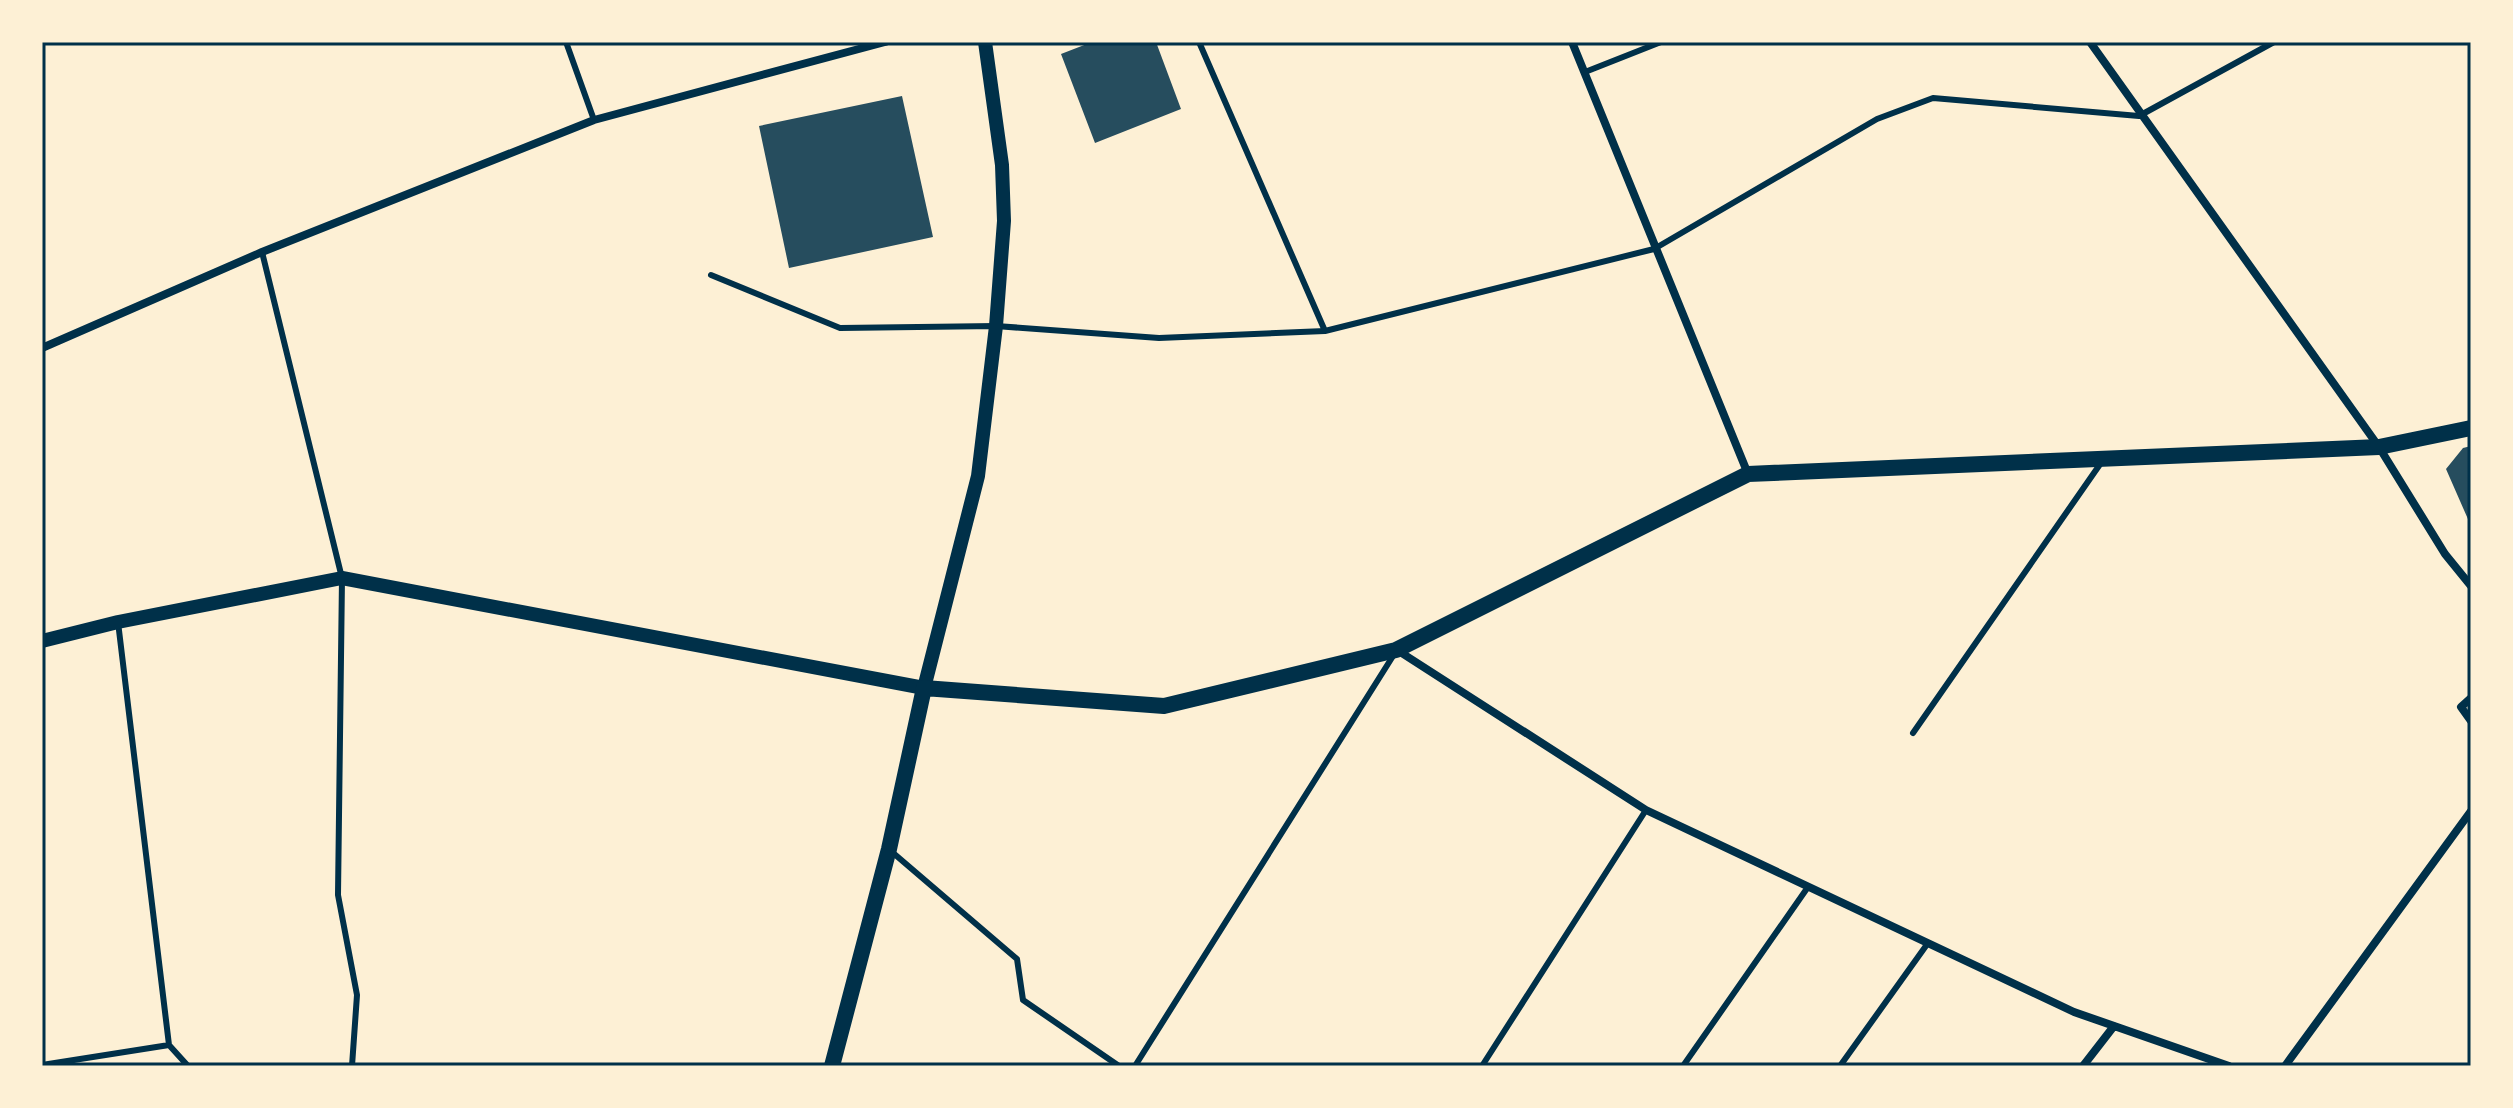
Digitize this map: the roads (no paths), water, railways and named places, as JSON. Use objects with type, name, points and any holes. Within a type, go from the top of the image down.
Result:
[{"type":"main road","points":[[832,1066],[889,849],[924,688],[1164,706],[1396,650],[1748,474],[2379,447],[2471,428]]},
{"type":"street","points":[[42,348],[262,252],[594,120],[885,42]]},
{"type":"street","points":[[42,641],[118,622],[342,578],[924,688],[978,476],[996,326],[1004,221],[1002,165],[985,42]]},
{"type":"street","points":[[1572,42],[1748,474]]},
{"type":"street","points":[[2090,42],[2139,116],[2379,447],[2445,554],[2471,586]]},
{"type":"street","points":[[1396,650],[1646,810],[2074,1012],[2229,1066]]},
{"type":"street","points":[[2471,698],[2461,707],[2471,721]]},
{"type":"street","points":[[2285,1066],[2471,811]]},
{"type":"street","points":[[2083,1066],[2114,1026]]},
{"type":"lane","points":[[566,42],[594,120]]},
{"type":"lane","points":[[1199,42],[1325,331]]},
{"type":"lane","points":[[1585,72],[1661,42]]},
{"type":"lane","points":[[711,275],[840,328],[996,326],[1159,338],[1325,331],[1654,249],[1877,119],[1933,98],[2139,116],[2274,42]]},
{"type":"lane","points":[[262,252],[342,578],[338,895],[357,995],[352,1066]]},
{"type":"lane","points":[[1913,733],[2106,457]]},
{"type":"lane","points":[[118,622],[169,1045],[188,1066]]},
{"type":"lane","points":[[1135,1066],[1396,650]]},
{"type":"lane","points":[[1482,1066],[1646,810]]},
{"type":"lane","points":[[889,849],[1017,959],[1023,1000],[1119,1066]]},
{"type":"lane","points":[[1683,1066],[1808,887]]},
{"type":"lane","points":[[1840,1066],[1928,943]]},
{"type":"lane","points":[[42,1065],[169,1045]]}]
